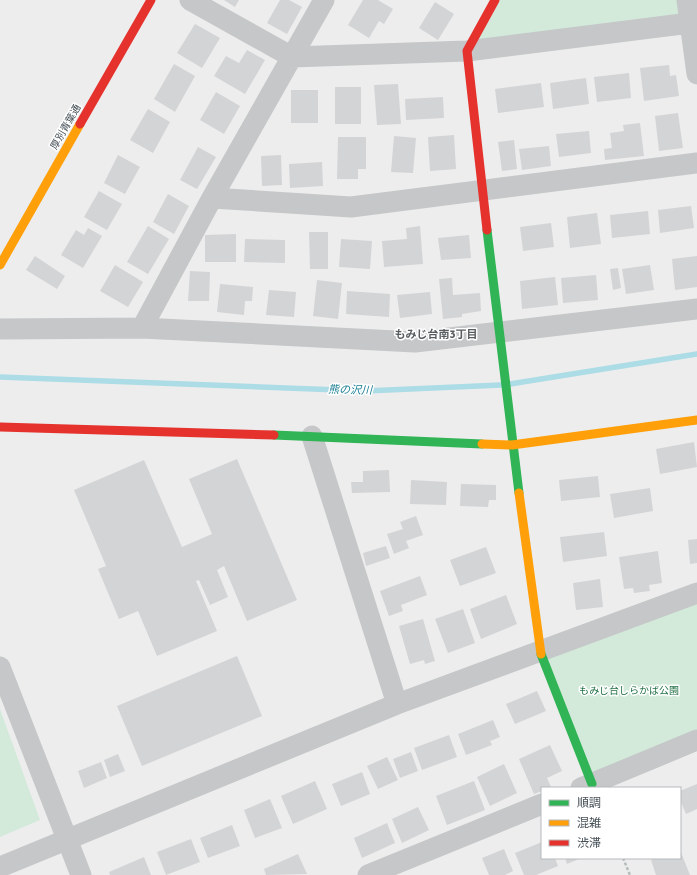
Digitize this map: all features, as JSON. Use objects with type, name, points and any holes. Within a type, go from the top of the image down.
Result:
[{"type":"street","name":"厚別青葉通","points":[[0,265],[151,0]]},
{"type":"street","points":[[190,0],[292,57],[466,51],[690,23]]},
{"type":"street","points":[[142,328],[212,198],[324,0]]},
{"type":"street","points":[[495,0],[466,51],[501,361],[539,650],[587,786],[697,740]]},
{"type":"street","points":[[687,0],[697,74]]},
{"type":"street","points":[[212,198],[351,207],[481,192],[697,163]]},
{"type":"street","points":[[0,329],[142,328],[415,342],[697,309]]},
{"type":"street","points":[[0,427],[312,436],[512,445],[697,420]]},
{"type":"street","points":[[312,436],[397,704]]},
{"type":"street","points":[[0,867],[397,704],[539,650],[697,593]]},
{"type":"street","points":[[0,667],[81,875]]},
{"type":"street","points":[[368,875],[541,804]]},
{"type":"path","points":[[623,859],[630,875]]},
{"type":"green space","points":[[495,0],[687,0],[690,23],[467,51]]},
{"type":"green space","name":"もみじ台しらかば公園","points":[[697,593],[697,740],[592,784],[539,650]]},
{"type":"green space","points":[[0,709],[40,820],[0,837]]},
{"type":"building","points":[[224,0],[239,0],[235,7]]},
{"type":"building","points":[[280,0],[289,0],[302,7],[287,34],[267,23]]},
{"type":"building","points":[[363,0],[378,0],[393,9],[384,24],[379,21],[369,38],[348,25]]},
{"type":"building","points":[[435,2],[454,14],[438,40],[419,28]]},
{"type":"building","points":[[195,24],[220,38],[202,68],[177,53]]},
{"type":"building","points":[[247,50],[265,60],[245,94],[214,76],[226,56],[239,63]]},
{"type":"building","points":[[174,64],[195,76],[175,112],[154,99]]},
{"type":"building","points":[[669,65],[670,76],[676,75],[679,96],[644,101],[640,68]]},
{"type":"building","points":[[629,73],[631,98],[597,102],[594,77]]},
{"type":"building","points":[[586,78],[589,104],[553,109],[550,83]]},
{"type":"building","points":[[541,83],[544,107],[498,113],[495,89]]},
{"type":"building","points":[[398,84],[401,124],[377,125],[374,85]]},
{"type":"building","points":[[335,87],[361,87],[361,124],[335,124]]},
{"type":"building","points":[[291,90],[318,90],[318,123],[291,123]]},
{"type":"building","points":[[216,92],[240,106],[224,134],[200,120]]},
{"type":"building","points":[[443,97],[444,118],[406,120],[405,99]]},
{"type":"building","points":[[148,109],[170,122],[153,153],[130,140]]},
{"type":"building","points":[[678,113],[683,148],[659,151],[655,116]]},
{"type":"building","points":[[640,123],[644,156],[605,160],[604,149],[612,148],[610,133],[624,131],[623,125]]},
{"type":"building","points":[[589,131],[591,153],[559,157],[556,134]]},
{"type":"building","points":[[454,135],[456,169],[430,171],[428,137]]},
{"type":"building","points":[[394,136],[416,138],[413,173],[391,172]]},
{"type":"building","points":[[338,137],[366,137],[366,169],[358,169],[358,179],[337,179]]},
{"type":"building","points":[[514,140],[517,169],[502,171],[498,142]]},
{"type":"building","points":[[549,146],[551,166],[522,170],[519,149]]},
{"type":"building","points":[[198,147],[216,157],[197,189],[180,180]]},
{"type":"building","points":[[118,155],[140,167],[125,194],[104,183]]},
{"type":"building","points":[[281,155],[282,185],[262,186],[261,156]]},
{"type":"building","points":[[322,162],[323,186],[290,188],[289,164]]},
{"type":"building","points":[[99,191],[122,204],[107,230],[84,217]]},
{"type":"building","points":[[168,194],[189,206],[174,234],[153,222]]},
{"type":"building","points":[[691,206],[694,228],[660,233],[658,210]]},
{"type":"building","points":[[648,211],[650,234],[612,238],[610,215]]},
{"type":"building","points":[[597,213],[601,244],[570,248],[567,217]]},
{"type":"building","points":[[551,223],[554,247],[523,251],[520,227]]},
{"type":"building","points":[[148,226],[169,239],[148,274],[127,262]]},
{"type":"building","points":[[420,226],[423,264],[384,267],[382,241],[407,239],[406,228]]},
{"type":"building","points":[[88,228],[102,236],[83,268],[61,255],[76,230],[84,235]]},
{"type":"building","points":[[309,232],[328,232],[328,269],[310,269]]},
{"type":"building","points":[[236,234],[236,262],[205,262],[205,235]]},
{"type":"building","points":[[469,235],[471,258],[441,260],[438,238]]},
{"type":"building","points":[[245,239],[285,240],[285,263],[244,262]]},
{"type":"building","points":[[341,239],[372,241],[370,269],[339,267]]},
{"type":"building","points":[[35,256],[65,276],[57,289],[26,270]]},
{"type":"building","points":[[697,256],[697,287],[675,290],[672,259]]},
{"type":"building","points":[[115,265],[143,282],[128,307],[100,291]]},
{"type":"building","points":[[650,265],[654,290],[626,294],[622,269]]},
{"type":"building","points":[[618,268],[621,288],[613,290],[610,269]]},
{"type":"building","points":[[190,271],[210,272],[209,301],[188,301]]},
{"type":"building","points":[[596,275],[598,300],[563,303],[561,278]]},
{"type":"building","points":[[555,277],[558,305],[522,309],[520,281]]},
{"type":"building","points":[[452,278],[453,295],[480,293],[481,311],[462,314],[462,317],[443,319],[439,279]]},
{"type":"building","points":[[317,280],[342,283],[338,319],[313,316]]},
{"type":"building","points":[[220,284],[253,287],[252,301],[245,301],[244,315],[217,312]]},
{"type":"building","points":[[269,290],[296,292],[294,317],[266,315]]},
{"type":"building","points":[[347,291],[390,294],[389,317],[346,314]]},
{"type":"building","points":[[430,292],[432,314],[400,318],[397,295]]},
{"type":"building","points":[[694,442],[697,467],[660,474],[656,449]]},
{"type":"building","points":[[237,459],[297,600],[247,621],[224,566],[217,570],[228,597],[210,605],[199,580],[196,581],[217,631],[157,656],[138,611],[119,619],[98,569],[106,566],[74,490],[144,460],[182,547],[212,534],[189,479]]},
{"type":"building","points":[[389,470],[390,492],[352,493],[351,482],[363,482],[363,471]]},
{"type":"building","points":[[598,476],[600,497],[561,501],[559,480]]},
{"type":"building","points":[[411,480],[447,482],[446,505],[410,504]]},
{"type":"building","points":[[461,484],[496,485],[496,500],[489,500],[488,507],[460,506]]},
{"type":"building","points":[[650,488],[653,511],[614,518],[610,494]]},
{"type":"building","points":[[416,516],[423,535],[406,541],[409,548],[394,554],[387,534],[403,529],[400,522]]},
{"type":"building","points":[[604,532],[607,556],[563,562],[560,537]]},
{"type":"building","points":[[697,539],[697,563],[690,564],[688,540]]},
{"type":"building","points":[[386,546],[390,558],[366,566],[363,553]]},
{"type":"building","points":[[486,547],[496,573],[460,586],[450,560]]},
{"type":"building","points":[[658,551],[662,583],[649,585],[650,591],[634,593],[633,588],[624,589],[619,557]]},
{"type":"building","points":[[420,576],[427,595],[401,605],[403,611],[389,616],[380,591]]},
{"type":"building","points":[[600,579],[603,607],[576,610],[573,583]]},
{"type":"building","points":[[506,595],[517,624],[481,639],[470,609]]},
{"type":"building","points":[[463,609],[475,643],[448,653],[435,619]]},
{"type":"building","points":[[423,619],[435,661],[425,664],[424,660],[410,664],[399,626]]},
{"type":"building","points":[[237,656],[262,716],[142,766],[117,706]]},
{"type":"building","points":[[537,691],[546,711],[515,724],[506,704]]},
{"type":"building","points":[[493,720],[500,737],[490,741],[492,745],[466,755],[458,734]]},
{"type":"building","points":[[449,735],[457,757],[422,770],[414,748]]},
{"type":"building","points":[[550,745],[562,771],[547,778],[551,787],[541,787],[541,791],[534,794],[519,759]]},
{"type":"building","points":[[411,752],[418,771],[400,778],[393,759]]},
{"type":"building","points":[[118,754],[125,771],[110,777],[104,760]]},
{"type":"building","points":[[387,757],[398,780],[378,789],[367,766]]},
{"type":"building","points":[[101,762],[107,778],[84,788],[78,771]]},
{"type":"building","points":[[504,764],[517,793],[490,806],[477,777]]},
{"type":"building","points":[[362,772],[370,794],[341,806],[332,784]]},
{"type":"building","points":[[315,781],[327,809],[293,824],[281,796]]},
{"type":"building","points":[[474,781],[485,810],[447,825],[436,796]]},
{"type":"building","points":[[697,784],[697,809],[686,814],[681,802],[681,791]]},
{"type":"building","points":[[270,799],[282,828],[255,838],[244,810]]},
{"type":"building","points":[[418,807],[429,830],[402,843],[392,819]]},
{"type":"building","points":[[387,823],[395,843],[362,858],[354,838]]},
{"type":"building","points":[[232,825],[240,846],[208,858],[200,838]]},
{"type":"building","points":[[191,839],[200,862],[166,875],[157,852]]},
{"type":"building","points":[[541,842],[541,859],[555,859],[558,866],[536,875],[524,875],[515,853]]},
{"type":"building","points":[[504,849],[513,871],[505,875],[489,875],[482,858]]},
{"type":"building","points":[[681,852],[690,875],[656,875],[651,860],[681,859]]},
{"type":"building","points":[[298,854],[307,874],[266,875],[264,869]]},
{"type":"building","points":[[144,857],[151,875],[110,875],[109,872]]},
{"type":"building","points":[[565,859],[579,859],[567,864]]},
{"type":"waterway","name":"熊の沢川","points":[[510,384],[697,354]]},
{"type":"waterway","name":"熊の沢川","points":[[0,377],[365,391],[501,385]]},
{"type":"traffic: fast","points":[[487,230],[519,493]]},
{"type":"traffic: fast","points":[[274,435],[482,444]]},
{"type":"traffic: fast","points":[[541,654],[592,784]]},
{"type":"traffic: slow","points":[[0,265],[80,124]]},
{"type":"traffic: slow","points":[[482,444],[512,445],[697,420]]},
{"type":"traffic: slow","points":[[519,493],[541,654]]},
{"type":"traffic: jam","points":[[80,124],[151,0]]},
{"type":"traffic: jam","points":[[487,230],[467,51],[495,0]]},
{"type":"traffic: jam","points":[[0,427],[274,435]]},
{"type":"district","name":"もみじ台南3丁目","points":[[436,334]]}]
